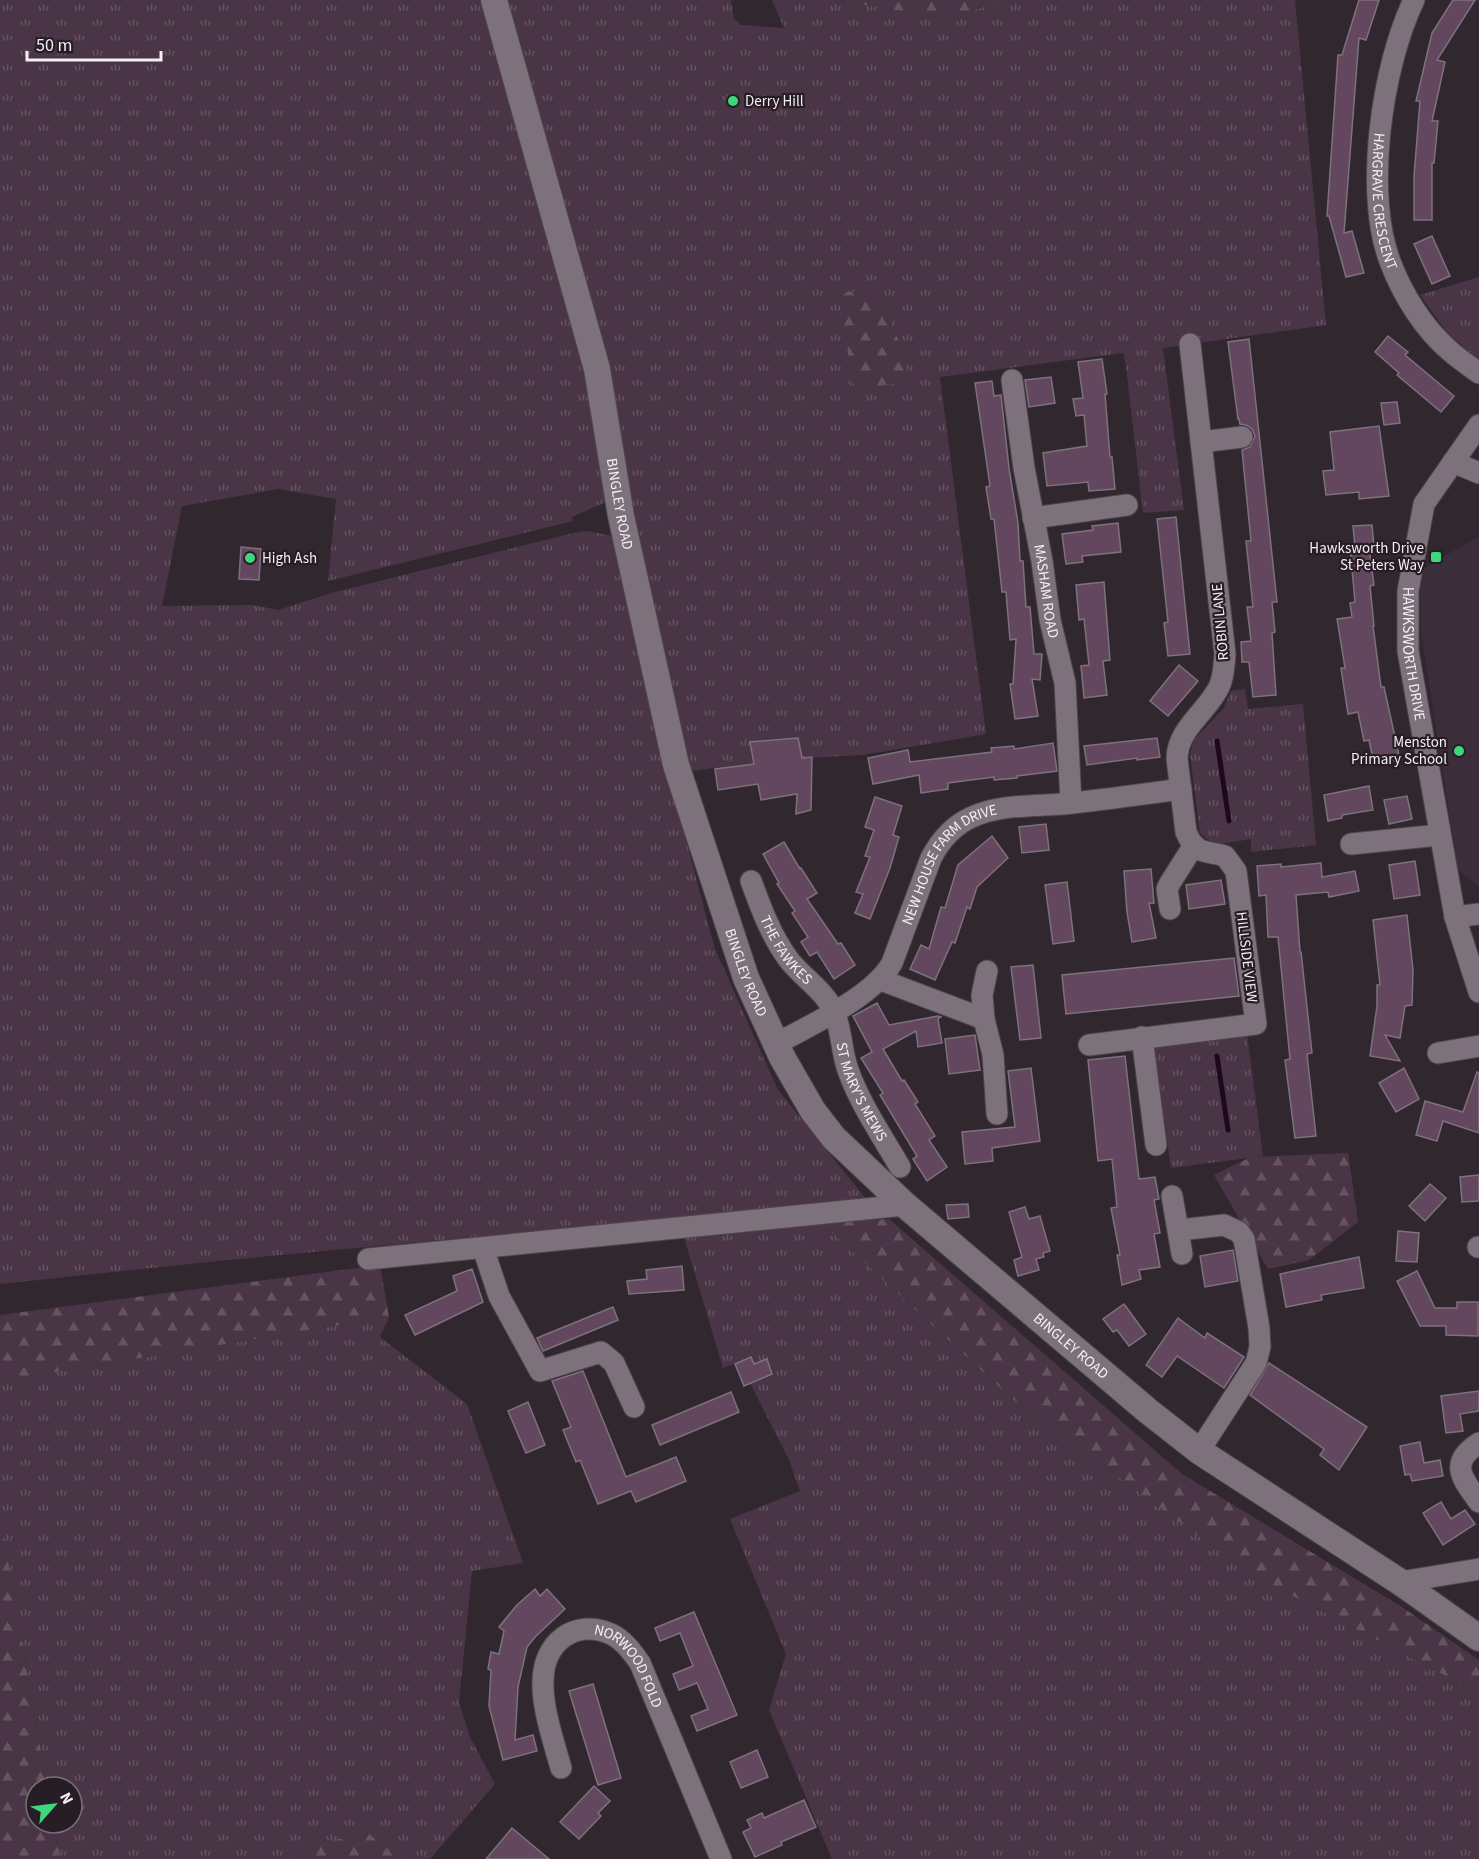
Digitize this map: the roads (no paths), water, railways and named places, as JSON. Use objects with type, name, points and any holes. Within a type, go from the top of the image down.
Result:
[{"type":"street","name":"BINGLEY ROAD","points":[[494,0],[597,369],[621,516],[676,765],[746,978],[776,1044],[813,1111],[834,1138],[905,1205],[1148,1411],[1199,1451],[1400,1582],[1479,1638]]},
{"type":"street","name":"HARGRAVE CRESCENT","points":[[1414,0],[1390,67],[1383,108],[1379,169],[1382,229],[1395,273],[1404,293],[1426,325],[1448,350],[1479,373]]},
{"type":"street","name":"ROBIN LANE","points":[[1181,789],[1177,759],[1178,747],[1183,736],[1220,686],[1224,670],[1224,640],[1190,344]]},
{"type":"street","name":"MASHAM ROAD","points":[[1012,380],[1023,468],[1042,561],[1050,620],[1065,682],[1071,803]]},
{"type":"street","name":"HAWKSWORTH DRIVE","points":[[1479,425],[1424,504],[1408,591],[1408,651],[1439,835],[1455,918],[1479,992]]},
{"type":"street","points":[[1201,442],[1242,437]]},
{"type":"street","points":[[1453,462],[1479,473]]},
{"type":"street","points":[[1033,518],[1127,505]]},
{"type":"street","name":"NEW HOUSE FARM DRIVE","points":[[776,1044],[834,1011],[881,980],[892,963],[931,858],[946,836],[970,818],[1002,809],[1181,789]]},
{"type":"street","points":[[1170,909],[1167,890],[1194,845],[1186,832],[1181,789]]},
{"type":"street","points":[[1351,844],[1439,835]]},
{"type":"street","name":"HILLSIDE VIEW","points":[[1089,1045],[1256,1024],[1236,871],[1225,856],[1210,854],[1194,845]]},
{"type":"street","name":"THE FAWKES","points":[[751,881],[768,924],[789,960],[834,1011]]},
{"type":"street","points":[[1455,918],[1479,914]]},
{"type":"street","points":[[987,971],[982,994],[984,1019],[993,1055],[997,1114]]},
{"type":"street","points":[[881,980],[984,1019]]},
{"type":"street","name":"ST MARY'S MEWS","points":[[834,1011],[843,1057],[849,1074],[900,1167]]},
{"type":"street","points":[[1142,1037],[1156,1145]]},
{"type":"street","points":[[1438,1053],[1479,1046]]},
{"type":"street","points":[[1172,1196],[1182,1254]]},
{"type":"street","points":[[368,1259],[905,1205]]},
{"type":"street","points":[[1179,1230],[1224,1225],[1239,1232],[1246,1246],[1259,1328],[1260,1347],[1256,1363],[1199,1451]]},
{"type":"street","points":[[483,1248],[498,1296],[540,1371],[602,1352],[614,1363],[634,1407]]},
{"type":"street","points":[[1479,1443],[1466,1452],[1460,1463],[1463,1479],[1479,1502]]},
{"type":"street","points":[[1400,1582],[1479,1569]]},
{"type":"street","name":"NORWOOD FOLD","points":[[561,1768],[550,1728],[542,1683],[545,1660],[555,1643],[571,1632],[592,1628],[612,1635],[626,1644],[640,1663],[721,1859]]},
{"type":"waterway","points":[[1217,741],[1229,821]]},
{"type":"waterway","points":[[1217,1056],[1228,1130]]},
{"type":"place","name":"Derry Hill","points":[[733,101]]},
{"type":"place","name":"Hawksworth Drive St Peters Way","points":[[1436,557]]},
{"type":"place","name":"High Ash","points":[[250,558]]},
{"type":"place","name":"Menston Primary School","points":[[1459,751]]}]
